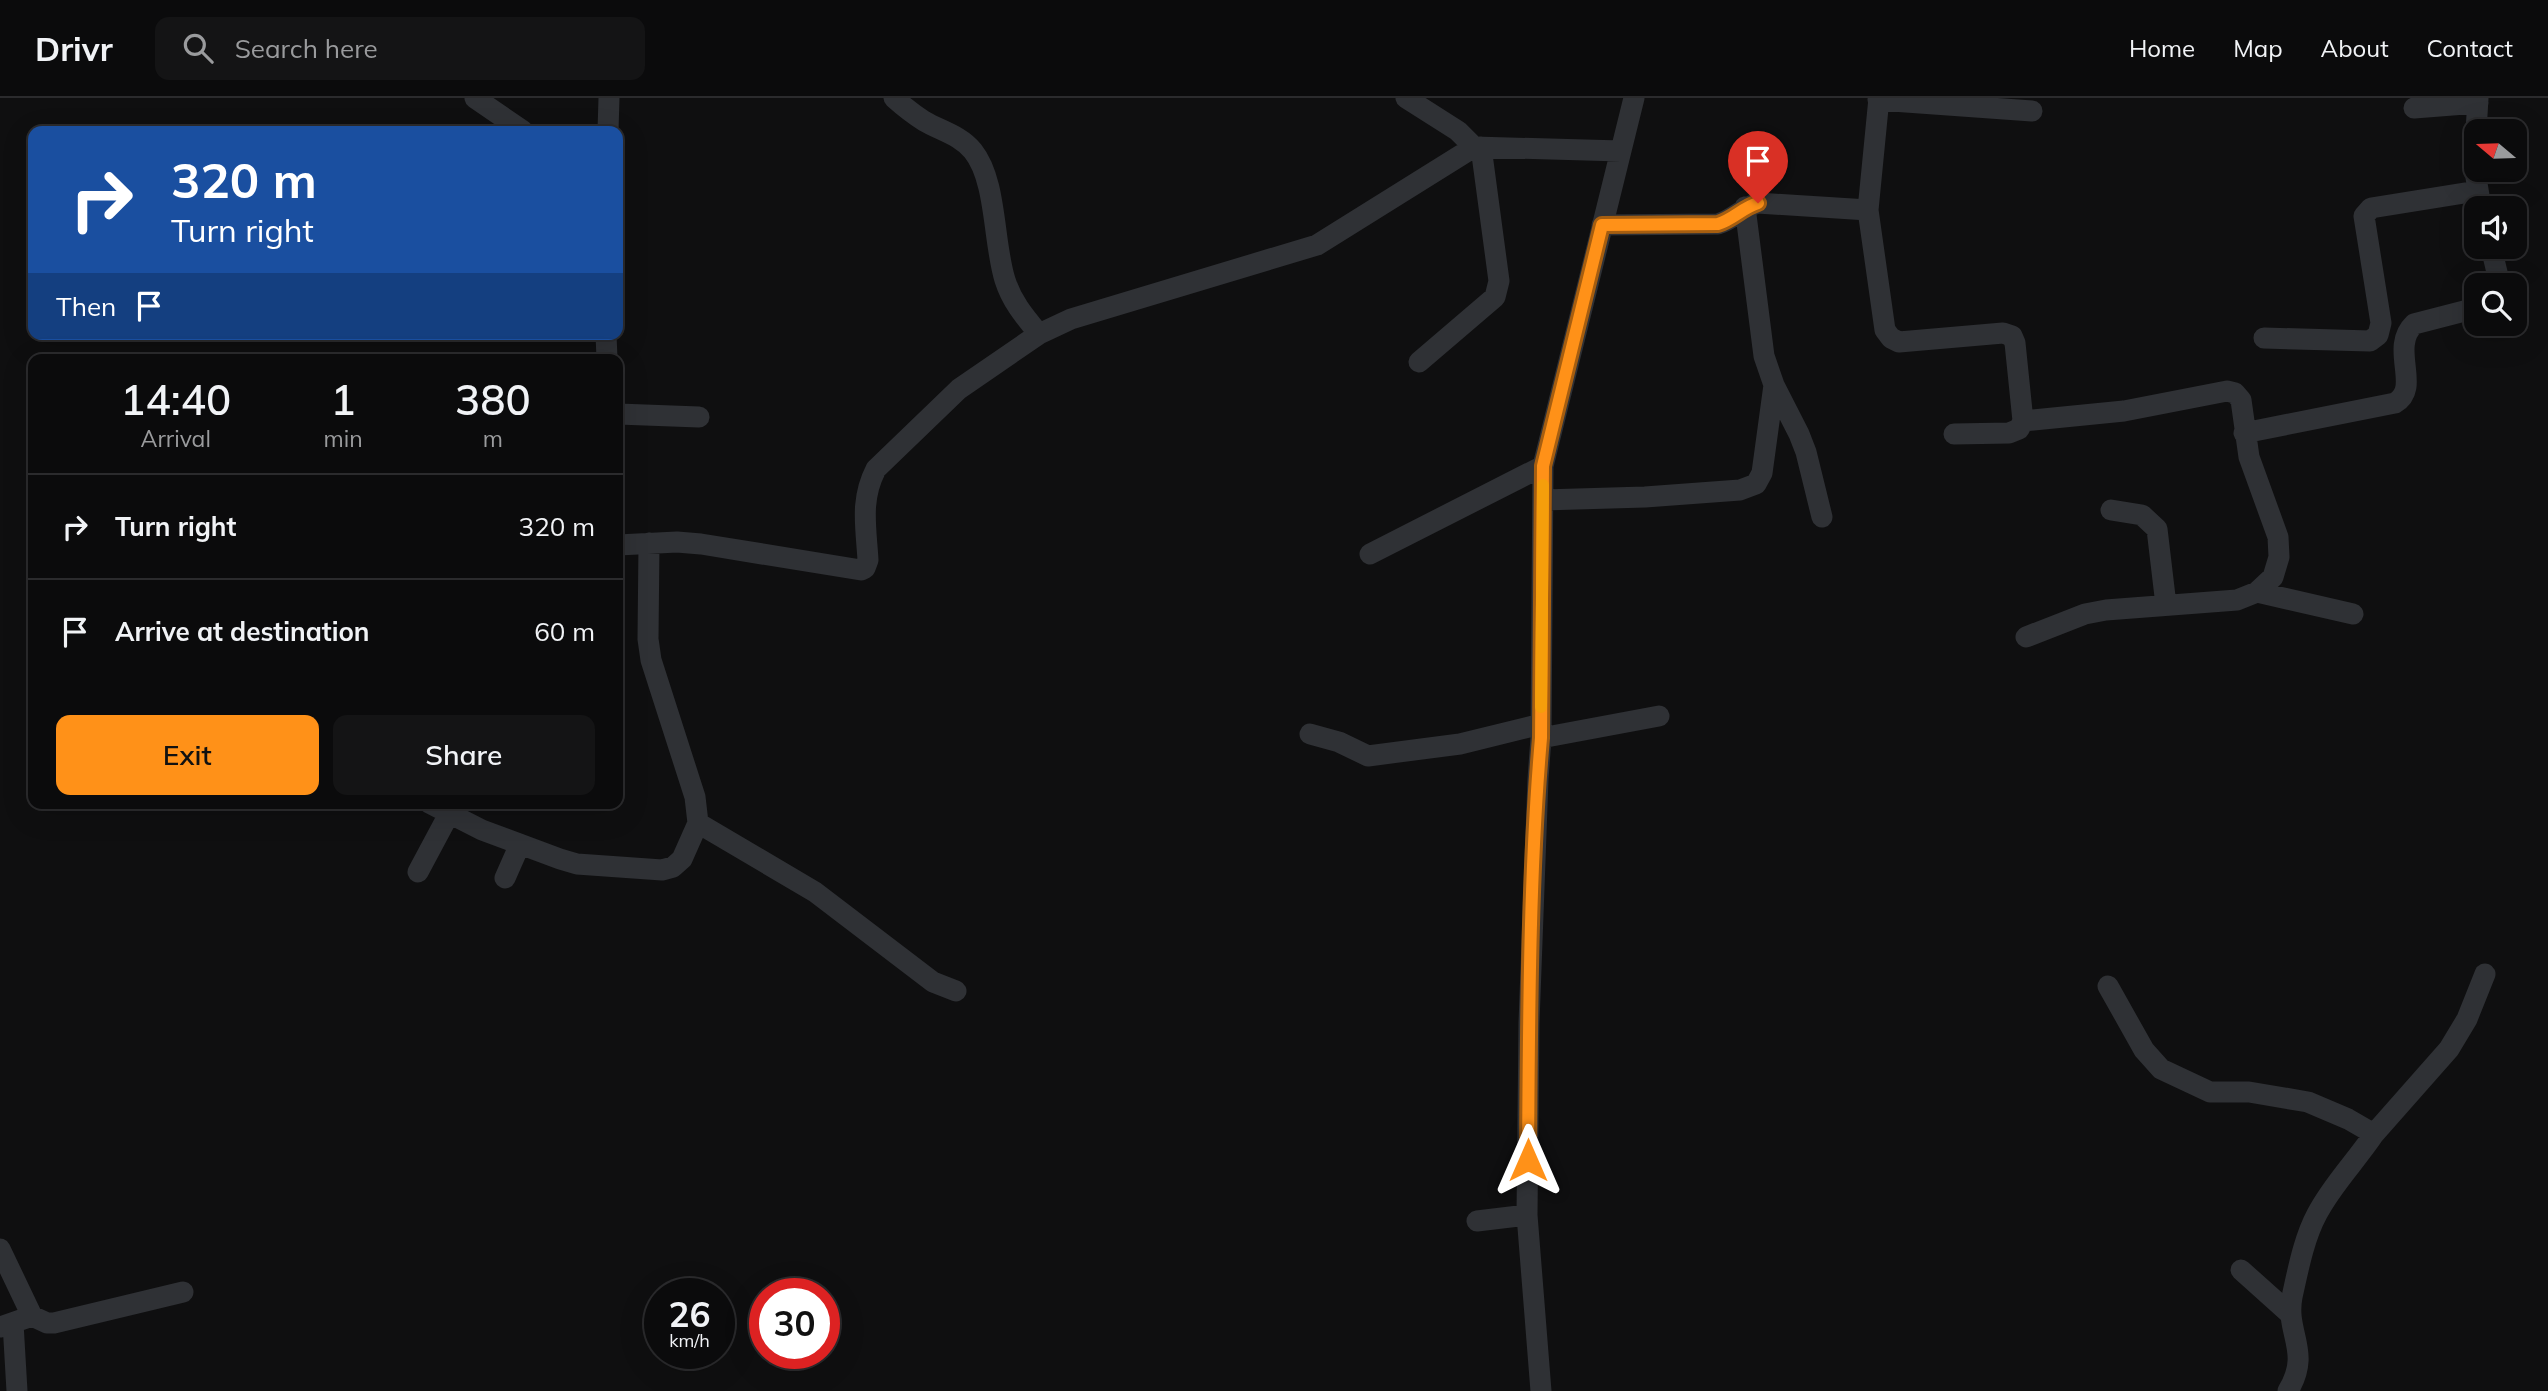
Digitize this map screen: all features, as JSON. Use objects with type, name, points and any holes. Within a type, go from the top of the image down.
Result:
[{"type":"street","points":[[475,98],[515,126]]},
{"type":"street","points":[[608,126],[609,98]]},
{"type":"street","points":[[894,98],[924,121],[960,139],[981,163],[988,177],[997,247],[1006,282],[1017,308],[1039,334]]},
{"type":"street","points":[[1406,98],[1458,131],[1477,147],[1499,281],[1495,297],[1419,362]]},
{"type":"street","points":[[1541,1391],[1527,1215],[1529,1023],[1541,731],[1543,466],[1634,98]]},
{"type":"street","points":[[1954,434],[2009,433],[2019,429],[2023,421],[2015,343],[2012,336],[2003,333],[1899,342],[1891,338],[1885,330],[1868,210],[1879,99],[2032,111]]},
{"type":"street","points":[[2414,108],[2478,101],[2474,166],[2478,196]]},
{"type":"street","points":[[623,545],[701,544],[857,570],[865,568],[868,560],[864,503],[868,485],[876,469],[945,400],[1039,334],[1099,309],[1317,245],[1477,147],[1621,151]]},
{"type":"street","points":[[2264,338],[2370,341],[2378,335],[2381,323],[2364,216],[2366,212],[2371,208],[2391,204],[2464,201]]},
{"type":"street","points":[[1602,225],[1718,224],[1731,220],[1745,207],[1758,203],[1868,210]]},
{"type":"street","points":[[1745,207],[1764,356],[1773,385],[1806,452],[1822,517]]},
{"type":"street","points":[[2244,433],[2395,403],[2403,399],[2407,390],[2403,343],[2407,331],[2414,324],[2464,311]]},
{"type":"street","points":[[1543,500],[1645,497],[1740,490],[1756,484],[1762,473],[1773,385]]},
{"type":"street","points":[[2023,421],[2124,411],[2227,391],[2235,393],[2241,400],[2249,457],[2278,537],[2280,557],[2273,577],[2257,592],[2237,600],[2085,614],[2025,637]]},
{"type":"street","points":[[623,414],[699,417]]},
{"type":"street","points":[[1370,554],[1543,466]]},
{"type":"street","points":[[2111,510],[2142,515],[2157,529],[2166,605]]},
{"type":"street","points":[[440,809],[482,830],[577,864],[662,870],[673,867],[681,859],[698,823],[695,797],[651,660],[648,639],[649,543]]},
{"type":"street","points":[[2257,592],[2353,614]]},
{"type":"street","points":[[1310,734],[1339,742],[1368,755],[1659,716]]},
{"type":"street","points":[[418,872],[449,814]]},
{"type":"street","points":[[698,823],[815,892],[933,982],[956,991]]},
{"type":"street","points":[[505,878],[520,844]]},
{"type":"street","points":[[2288,1391],[2300,1365],[2300,1352],[2290,1314],[2292,1299],[2317,1213],[2374,1134],[2449,1049],[2468,1019],[2485,974]]},
{"type":"street","points":[[2108,986],[2144,1050],[2161,1069],[2210,1092],[2249,1092],[2308,1102],[2348,1119],[2374,1134]]},
{"type":"street","points":[[1478,1221],[1527,1215]]},
{"type":"street","points":[[0,1249],[15,1322],[17,1391]]},
{"type":"street","points":[[2241,1269],[2290,1314]]},
{"type":"street","points":[[15,1322],[54,1323],[183,1292]]},
{"type":"slow traffic","points":[[1541,707],[1543,485]]},
{"type":"route","points":[[1528,1160],[1529,1023],[1541,738],[1543,466],[1551,429],[1602,225],[1718,224],[1731,220],[1745,207],[1758,203]]}]
